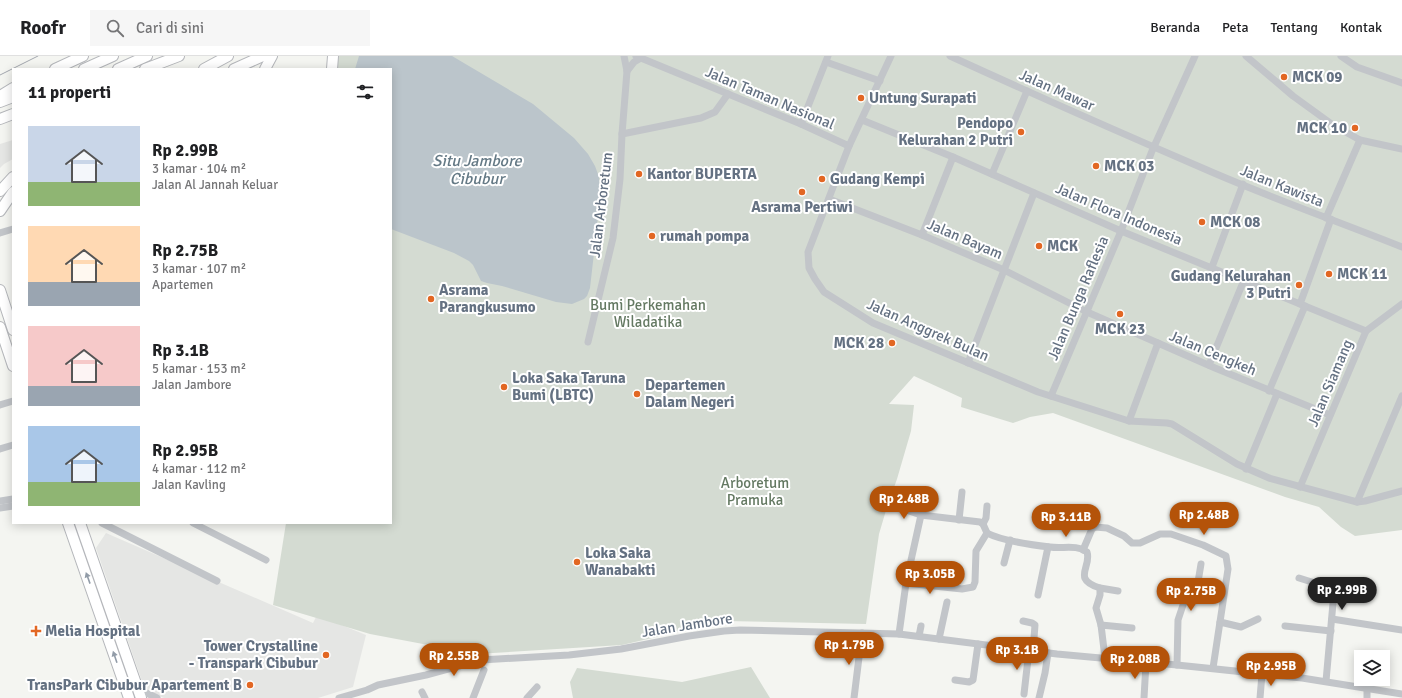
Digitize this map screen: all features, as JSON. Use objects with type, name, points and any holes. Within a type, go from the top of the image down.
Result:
[{"type":"highway","points":[[57,68],[83,56]]},
{"type":"highway","points":[[86,68],[112,56]]},
{"type":"highway","points":[[120,68],[147,56]]},
{"type":"highway","points":[[149,68],[179,56]]},
{"type":"highway","points":[[206,68],[227,56]]},
{"type":"highway","points":[[236,68],[263,56]]},
{"type":"highway","points":[[266,68],[272,56]]},
{"type":"highway","points":[[332,68],[333,56]]},
{"type":"highway","points":[[0,96],[12,89]]},
{"type":"highway","points":[[0,102],[12,97]]},
{"type":"highway","points":[[0,119],[12,114]]},
{"type":"highway","points":[[0,191],[12,178]]},
{"type":"highway","points":[[0,211],[12,193]]},
{"type":"highway","points":[[0,290],[9,305],[12,324]]},
{"type":"highway","points":[[0,327],[12,363]]},
{"type":"highway","points":[[68,524],[129,698]]},
{"type":"highway","points":[[80,524],[139,694]]},
{"type":"highway","points":[[100,614],[111,610]]},
{"type":"street","name":"Jalan Arboretum","points":[[588,342],[613,238],[620,180],[627,71],[624,56]]},
{"type":"street","name":"Jalan Anggrek Bulan","points":[[891,56],[849,146],[808,252],[810,268],[824,292],[873,323],[1038,392],[1129,421],[1172,424],[1246,469],[1269,478],[1300,487],[1360,502]]},
{"type":"street","name":"Jalan Mawar","points":[[950,56],[1096,123],[1154,146]]},
{"type":"street","name":"Jalan Bunga Raflesia","points":[[1051,396],[1121,231],[1154,146],[1195,56]]},
{"type":"street","points":[[1246,56],[1293,96],[1333,125],[1360,140],[1402,150]]},
{"type":"street","points":[[1341,56],[1357,67],[1402,83]]},
{"type":"street","points":[[627,71],[638,57]]},
{"type":"street","name":"Jalan Taman Nasional","points":[[638,57],[801,124],[849,146]]},
{"type":"street","points":[[801,124],[827,59],[880,81]]},
{"type":"street","points":[[992,174],[1027,91]]},
{"type":"street","points":[[622,134],[701,118],[715,112],[728,94]]},
{"type":"street","name":"Jalan Flora Indonesia","points":[[862,120],[953,157],[1121,231],[1366,331]]},
{"type":"street","points":[[1269,390],[1302,305],[1328,218],[1360,140]]},
{"type":"street","name":"Jalan Kawista","points":[[1154,146],[1208,171],[1402,247]]},
{"type":"street","points":[[922,235],[953,157]]},
{"type":"street","points":[[1212,267],[1243,184]]},
{"type":"street","points":[[968,363],[1034,193]]},
{"type":"street","name":"Jalan Bayam","points":[[829,199],[922,235],[1004,270],[1087,312]]},
{"type":"street","points":[[0,233],[12,229]]},
{"type":"street","points":[[1209,365],[1244,280]]},
{"type":"street","name":"Jalan Siamang","points":[[1300,487],[1366,331],[1402,304]]},
{"type":"street","name":"Jalan Cengkeh","points":[[1087,312],[1277,394],[1330,415]]},
{"type":"street","points":[[1129,421],[1158,343]]},
{"type":"street","points":[[1246,469],[1277,394]]},
{"type":"street","points":[[1360,502],[1402,396]]},
{"type":"street","points":[[0,405],[12,401]]},
{"type":"street","points":[[0,449],[12,445]]},
{"type":"street","points":[[1360,502],[1402,491]]},
{"type":"street","points":[[959,520],[962,492]]},
{"type":"street","points":[[0,501],[12,499]]},
{"type":"street","points":[[0,508],[12,506]]},
{"type":"street","points":[[894,506],[921,515],[980,522],[983,524],[987,533],[1010,540],[1048,547],[1073,547],[1083,550],[1088,554],[1085,567],[1085,578],[1100,588],[1118,591]]},
{"type":"street","points":[[983,524],[986,518],[987,506]]},
{"type":"street","points":[[899,634],[906,583],[921,515]]},
{"type":"street","points":[[104,524],[217,581]]},
{"type":"street","points":[[195,524],[266,560]]},
{"type":"street","points":[[1083,550],[1092,529],[1095,527],[1107,528],[1124,536],[1132,543],[1140,543],[1160,534],[1171,534],[1224,554],[1227,557],[1228,569],[1213,668]]},
{"type":"street","points":[[906,583],[962,589],[972,586],[975,582],[976,551],[987,533]]},
{"type":"street","points":[[1004,564],[1010,540]]},
{"type":"street","points":[[1038,595],[1048,547]]},
{"type":"street","points":[[1177,665],[1178,620],[1189,587],[1197,588],[1201,564]]},
{"type":"street","points":[[1299,578],[1334,589],[1326,681]]},
{"type":"street","points":[[1100,588],[1100,595],[1096,608],[1101,625],[1104,658]]},
{"type":"street","points":[[939,639],[947,602]]},
{"type":"street","points":[[1332,618],[1402,630]]},
{"type":"street","points":[[1220,622],[1241,627],[1258,619]]},
{"type":"street","points":[[1023,621],[1035,625],[1024,694]]},
{"type":"street","points":[[1101,625],[1132,628]]},
{"type":"street","points":[[919,636],[921,626]]},
{"type":"street","points":[[1285,626],[1330,631]]},
{"type":"street","name":"Jalan Jambore","points":[[339,698],[367,690],[378,685],[426,675],[488,659],[548,657],[621,649],[724,630],[899,634],[1048,653],[1213,668],[1326,681],[1402,694]]},
{"type":"street","points":[[854,698],[862,633]]},
{"type":"street","points":[[956,680],[969,682],[973,680],[978,644]]},
{"type":"street","points":[[1039,698],[1046,673],[1048,653]]},
{"type":"street","points":[[1144,698],[1146,663]]},
{"type":"street","points":[[473,698],[484,670]]},
{"type":"street","points":[[1260,698],[1262,674]]},
{"type":"street","points":[[527,698],[537,687]]},
{"type":"street","points":[[1367,688],[1367,698]]},
{"type":"street","points":[[139,694],[156,698]]},
{"type":"shaded area","points":[[12,140],[12,160],[0,168],[0,144]]},
{"type":"shaded area","points":[[106,533],[313,623],[317,615],[366,635],[353,687],[318,698],[164,698],[145,690],[96,548]]},
{"type":"green space","name":"Bumi Perkemahan Wiladatika","points":[[337,56],[1402,56],[1402,530],[1355,536],[1341,527],[1319,507],[1285,497],[1053,413],[1030,417],[1013,423],[961,407],[962,398],[914,376],[889,404],[914,405],[911,431],[879,534],[866,624],[726,621],[702,624],[665,635],[622,645],[476,654],[370,634],[273,605],[286,524],[392,524],[392,68],[337,68]]},
{"type":"green space","points":[[751,667],[770,698],[573,698],[570,682],[577,668],[682,682]]},
{"type":"water","name":"Situ Jambore Cibubur","points":[[359,56],[452,56],[533,104],[574,138],[588,154],[595,166],[599,177],[600,187],[590,288],[587,296],[584,299],[572,304],[556,302],[481,281],[473,265],[469,261],[454,253],[392,229],[392,68],[355,68]]},
{"type":"tram line","points":[[14,68],[38,56]]},
{"type":"tram line","points":[[0,75],[12,69]]},
{"type":"place","name":"MCK 09","points":[[1284,77]]},
{"type":"place","name":"Untung Surapati","points":[[861,98]]},
{"type":"place","name":"MCK 10","points":[[1355,128]]},
{"type":"place","name":"Pendopo Kelurahan 2 Putri","points":[[1021,132]]},
{"type":"place","name":"MCK 03","points":[[1096,166]]},
{"type":"place","name":"Kantor BUPERTA","points":[[639,174]]},
{"type":"place","name":"Gudang Kempi","points":[[822,179]]},
{"type":"place","name":"Asrama Pertiwi","points":[[802,192]]},
{"type":"place","name":"MCK 08","points":[[1202,222]]},
{"type":"place","name":"rumah pompa","points":[[652,236]]},
{"type":"place","name":"MCK","points":[[1039,246]]},
{"type":"place","name":"MCK 11","points":[[1329,274]]},
{"type":"place","name":"Gudang Kelurahan 3 Putri","points":[[1299,285]]},
{"type":"place","name":"Asrama Parangkusumo","points":[[431,299]]},
{"type":"place","name":"MCK 23","points":[[1120,314]]},
{"type":"place","name":"MCK 28","points":[[892,343]]},
{"type":"place","name":"Loka Saka Taruna Bumi (LBTC)","points":[[504,387]]},
{"type":"place","name":"Departemen Dalam Negeri","points":[[637,394]]},
{"type":"place","name":"Loka Saka Wanabakti","points":[[577,562]]},
{"type":"place","name":"Melia Hospital","points":[[36,631]]},
{"type":"place","name":"Tower Crystalline - Transpark Cibubur","points":[[326,655]]},
{"type":"place","name":"TransPark Cibubur Apartement B","points":[[250,685]]},
{"type":"park label","name":"Arboretum Pramuka","points":[[755,492]]}]
